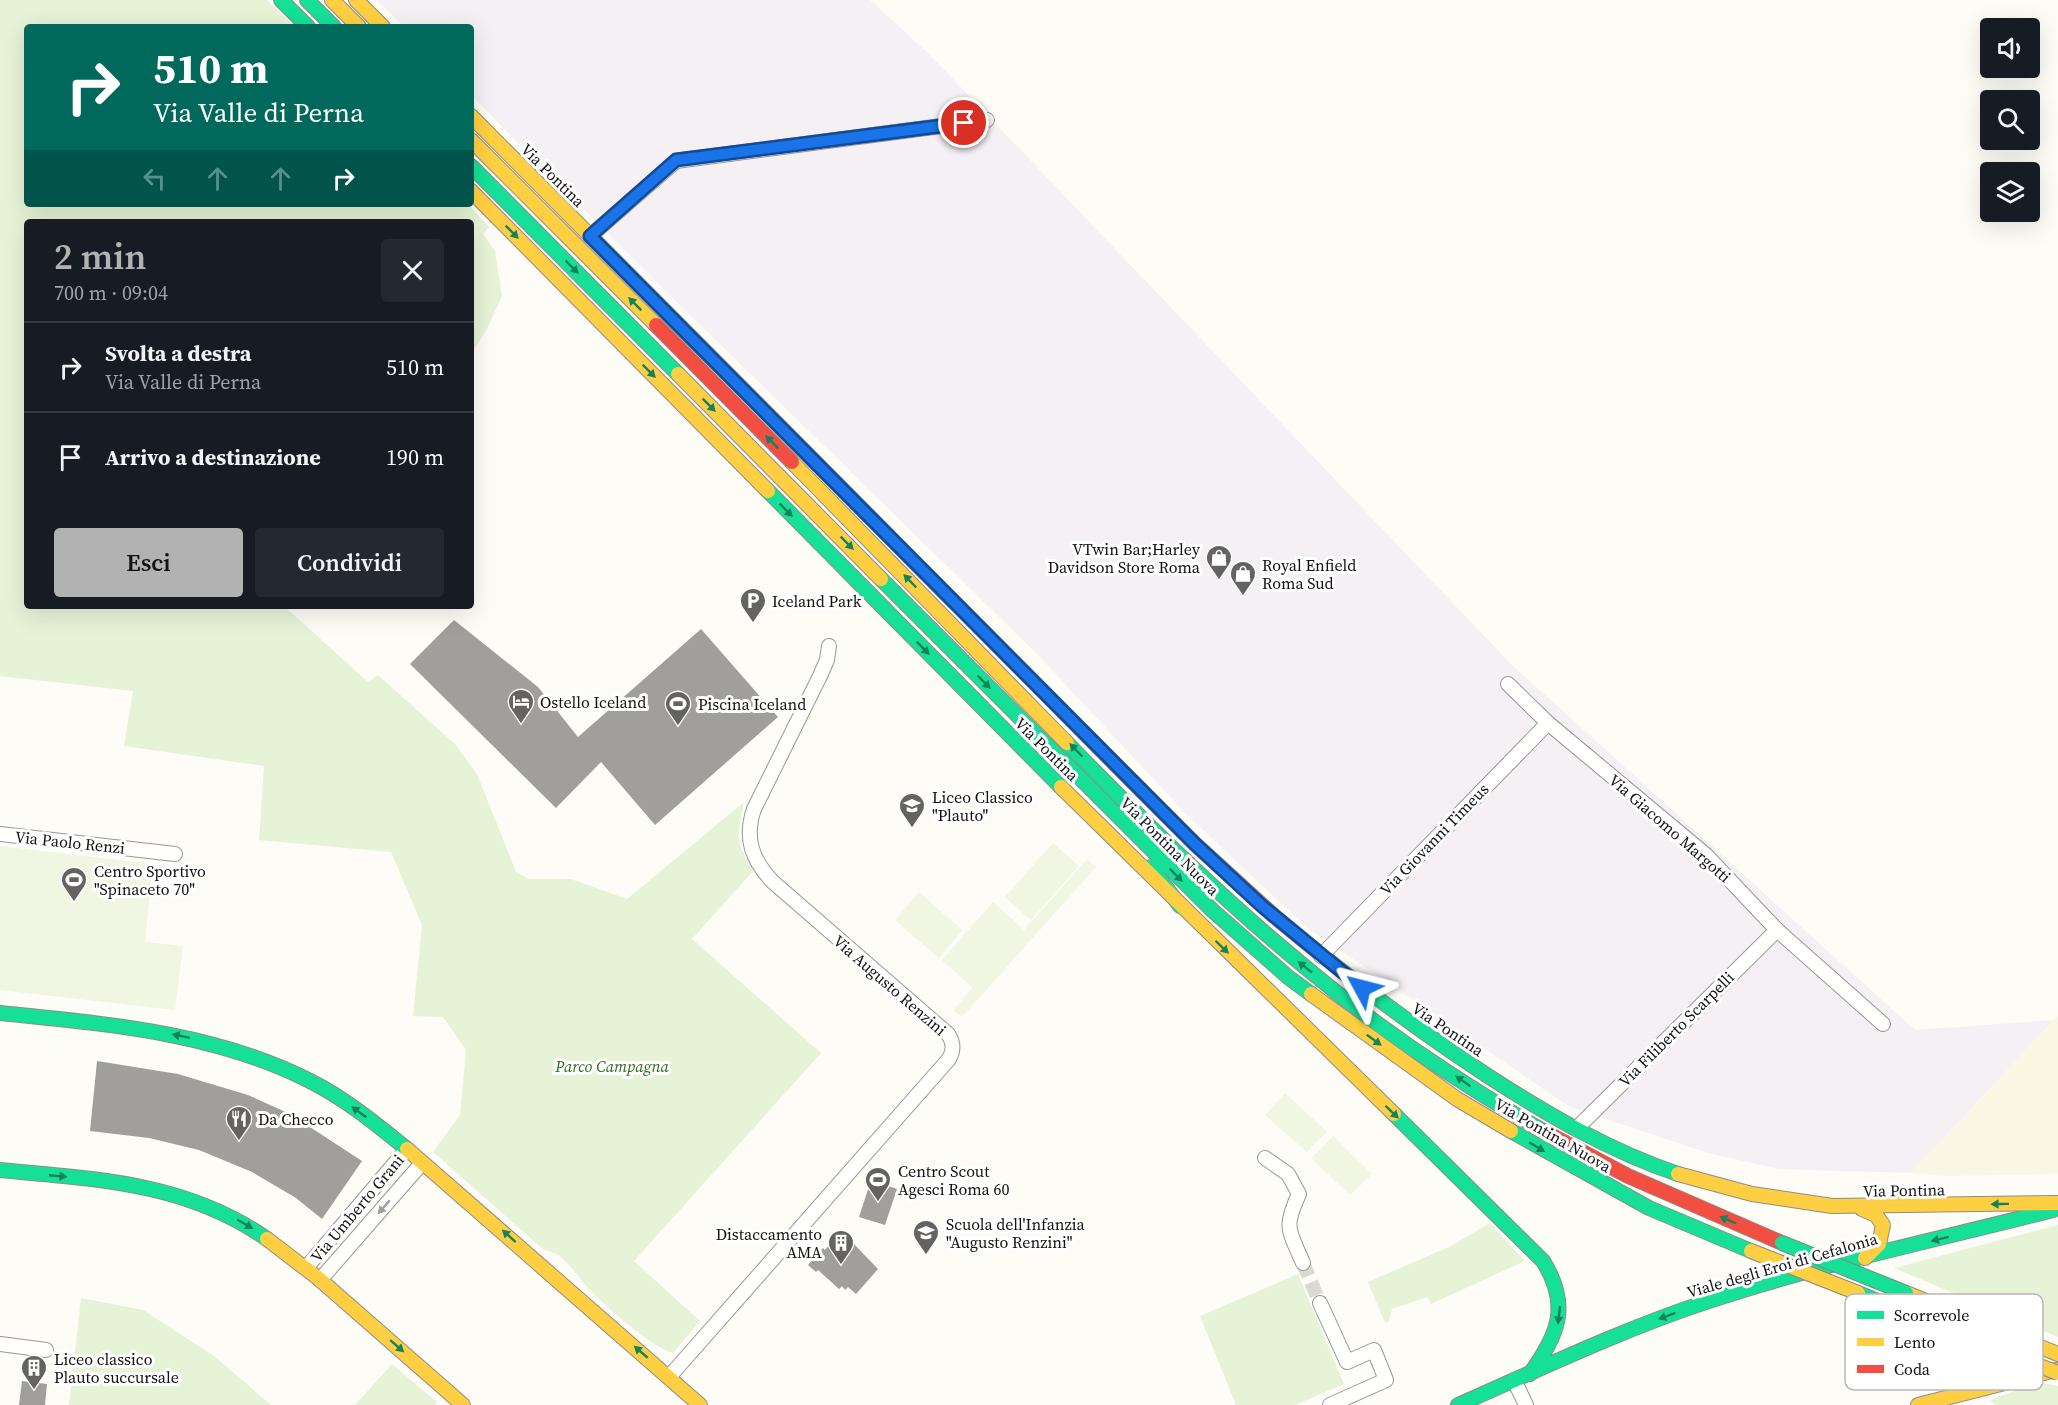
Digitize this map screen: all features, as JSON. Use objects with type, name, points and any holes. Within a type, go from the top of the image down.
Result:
[{"type":"main road","points":[[280,0],[305,24]]},
{"type":"main road","points":[[307,0],[331,24]]},
{"type":"main road","points":[[332,0],[356,24]]},
{"type":"main road","points":[[356,0],[380,24]]},
{"type":"main road","name":"Via Pontina","points":[[474,119],[1195,844],[1262,906],[1321,956],[1432,1040],[1576,1129],[1645,1162],[1711,1184],[1790,1201],[1854,1208],[2058,1203]]},
{"type":"main road","name":"Via Pontina","points":[[474,143],[857,527],[1117,792]]},
{"type":"main road","name":"Via Pontina","points":[[474,169],[1105,805]]},
{"type":"main road","name":"Via Pontina","points":[[474,193],[1180,906],[1504,1221],[1548,1268],[1560,1298],[1560,1316],[1546,1353],[1530,1374]]},
{"type":"main road","name":"Via Pontina Nuova","points":[[1117,792],[1226,899],[1299,963],[1380,1024],[1463,1082],[1603,1164],[1669,1196],[1907,1294]]},
{"type":"main road","points":[[1105,805],[1180,906]]},
{"type":"main road","name":"Via Pontina Nuova","points":[[1105,805],[1212,910],[1288,977],[1448,1093],[1548,1153],[1648,1208],[1860,1294]]},
{"type":"main road","points":[[0,1013],[158,1031],[204,1041],[284,1068],[336,1096],[407,1149],[700,1405]]},
{"type":"main road","points":[[0,1170],[119,1183],[190,1199],[250,1226],[306,1268],[463,1405]]},
{"type":"main road","points":[[1854,1208],[1874,1213],[1883,1223],[1879,1244],[1864,1259]]},
{"type":"main road","name":"Viale degli Eroi di Cefalonia","points":[[1458,1405],[1649,1322],[1705,1302],[1758,1286],[2058,1209]]},
{"type":"main road","name":"Via Pontina Nuova","points":[[2043,1366],[2058,1371]]},
{"type":"main road","points":[[2043,1375],[2058,1371]]},
{"type":"main road","points":[[1918,1405],[1980,1390]]},
{"type":"street","points":[[590,236],[676,160],[987,120]]},
{"type":"street","name":"Via Augusto Renzini","points":[[669,1377],[949,1059],[953,1050],[952,1040],[948,1034],[772,882],[762,871],[748,839],[749,823],[754,809],[820,676],[827,660],[829,646]]},
{"type":"street","name":"Via Giacomo Margotti","points":[[1508,684],[1548,723],[1706,855],[1777,930],[1883,1024]]},
{"type":"street","name":"Via Giovanni Timeus","points":[[1321,956],[1548,723]]},
{"type":"street","name":"Via Paolo Renzi","points":[[0,834],[175,854]]},
{"type":"street","name":"Via Filiberto Scarpelli","points":[[1576,1129],[1777,930]]},
{"type":"street","name":"Via Umberto Grani","points":[[306,1268],[407,1149]]},
{"type":"street","points":[[1266,1158],[1288,1174],[1299,1194],[1289,1216],[1288,1228],[1303,1263]]},
{"type":"street","name":"Via Umberto Grani","points":[[320,1280],[422,1163]]},
{"type":"street","points":[[1320,1303],[1347,1362],[1374,1350],[1386,1380],[1330,1405]]},
{"type":"street","points":[[0,1344],[46,1350]]},
{"type":"street","points":[[1514,1380],[1526,1405]]},
{"type":"shaded area","points":[[377,0],[870,0],[931,56],[1511,664],[1915,1030],[2054,1020],[1911,1173],[1779,1169],[1708,1153],[1570,1107],[1306,927],[1186,814],[1036,653],[646,272],[474,98],[474,24],[401,24]]},
{"type":"shaded area","points":[[2058,1016],[2058,1174],[1946,1176],[1911,1173]]},
{"type":"green space","name":"Parco Campagna","points":[[0,0],[267,0],[292,24],[24,24],[24,207],[471,207],[489,227],[483,234],[495,251],[502,296],[486,331],[474,349],[474,219],[24,219],[24,609],[287,609],[368,682],[378,675],[455,744],[477,774],[516,872],[529,879],[571,879],[627,899],[744,802],[739,830],[740,844],[754,870],[692,939],[821,1053],[634,1261],[700,1321],[673,1353],[653,1343],[628,1325],[588,1288],[569,1264],[558,1255],[544,1250],[433,1152],[460,1115],[466,1050],[443,1017],[413,1016],[422,925],[391,852],[259,840],[264,766],[124,746],[133,691],[0,676]]},
{"type":"green space","points":[[1053,843],[1079,866],[1031,920],[1005,897]]},
{"type":"green space","name":"Centro Sportivo \"Spinaceto 70\"","points":[[0,846],[153,864],[145,942],[183,946],[175,1010],[0,990]]},
{"type":"green space","points":[[1087,859],[1096,867],[962,1017],[953,1010],[973,988],[942,960],[993,902],[1024,930]]},
{"type":"green space","points":[[919,892],[962,930],[939,958],[895,920]]},
{"type":"green space","points":[[1285,1093],[1327,1132],[1307,1152],[1265,1115]]},
{"type":"green space","points":[[1333,1136],[1372,1174],[1350,1195],[1311,1158]]},
{"type":"green space","points":[[1490,1223],[1525,1261],[1431,1304],[1428,1297],[1392,1309],[1389,1321],[1385,1323],[1368,1282],[1451,1246]]},
{"type":"green space","points":[[2058,1225],[2058,1337],[2043,1331],[2043,1294],[1956,1294],[1894,1268]]},
{"type":"green space","points":[[1298,1274],[1344,1384],[1295,1405],[1236,1405],[1200,1316]]},
{"type":"green space","points":[[81,1298],[143,1310],[214,1356],[271,1405],[69,1405]]},
{"type":"green space","points":[[392,1364],[437,1402],[435,1405],[355,1405]]},
{"type":"green space","points":[[2043,1383],[2058,1386],[2058,1405],[1995,1405],[1990,1400],[2017,1390],[2043,1390]]},
{"type":"building","points":[[454,620],[538,687],[578,737],[701,629],[778,717],[655,825],[601,762],[556,808],[410,664]]},
{"type":"building","points":[[97,1061],[178,1074],[248,1095],[290,1114],[362,1161],[322,1219],[296,1198],[252,1172],[199,1150],[149,1138],[90,1131]]},
{"type":"building","name":"Centro Scout Agesci Roma 60","points":[[871,1180],[897,1189],[885,1225],[859,1217]]},
{"type":"building","name":"Distaccamento AMA","points":[[836,1237],[847,1247],[852,1242],[878,1269],[856,1294],[848,1287],[845,1290],[842,1286],[839,1289],[818,1270],[816,1272],[808,1265]]},
{"type":"building","name":"Liceo classico Plauto succursale","points":[[22,1381],[47,1384],[45,1405],[19,1405]]},
{"type":"tunnel","points":[[1303,1263],[1320,1303]]},
{"type":"traffic: fast","points":[[281,0],[305,24]]},
{"type":"traffic: fast","points":[[307,0],[331,24]]},
{"type":"traffic: fast","points":[[474,169],[678,374]]},
{"type":"traffic: fast","points":[[817,464],[1141,790]]},
{"type":"traffic: fast","points":[[768,491],[1061,787]]},
{"type":"traffic: fast","points":[[881,579],[1212,910],[1288,977],[1311,994]]},
{"type":"traffic: fast","points":[[1067,743],[1185,860],[1310,971],[1365,1015],[1423,1056],[1543,1131]]},
{"type":"traffic: fast","points":[[1151,867],[1180,906]]},
{"type":"traffic: fast","points":[[1273,915],[1405,1019],[1511,1090],[1604,1143],[1678,1174]]},
{"type":"traffic: fast","points":[[0,1013],[119,1026],[198,1041],[236,1051],[273,1064],[323,1088],[361,1113],[407,1149]]},
{"type":"traffic: fast","points":[[1394,1114],[1543,1261],[1552,1277],[1557,1292],[1558,1319],[1548,1346],[1530,1374]]},
{"type":"traffic: fast","points":[[1511,1131],[1649,1208],[1751,1251]]},
{"type":"traffic: fast","points":[[0,1170],[105,1181],[172,1194],[204,1205],[236,1220],[267,1239]]},
{"type":"traffic: fast","points":[[1458,1405],[1612,1337],[1706,1302],[1835,1264],[2053,1210]]},
{"type":"traffic: fast","points":[[1782,1243],[1906,1293]]},
{"type":"traffic: slow","points":[[332,0],[356,24]]},
{"type":"traffic: slow","points":[[356,0],[380,24]]},
{"type":"traffic: slow","points":[[474,119],[817,464]]},
{"type":"traffic: slow","points":[[474,143],[656,325]]},
{"type":"traffic: slow","points":[[474,194],[768,491]]},
{"type":"traffic: slow","points":[[678,374],[881,579]]},
{"type":"traffic: slow","points":[[792,462],[1067,743]]},
{"type":"traffic: slow","points":[[1061,787],[1394,1114]]},
{"type":"traffic: slow","points":[[1311,994],[1457,1099],[1511,1131]]},
{"type":"traffic: slow","points":[[407,1149],[700,1405]]},
{"type":"traffic: slow","points":[[1678,1174],[1752,1194],[1832,1206],[2058,1203]]},
{"type":"traffic: slow","points":[[1862,1209],[1876,1215],[1883,1225],[1879,1244],[1865,1258]]},
{"type":"traffic: slow","points":[[267,1239],[318,1278],[463,1405]]},
{"type":"traffic: slow","points":[[1751,1251],[1858,1293]]},
{"type":"traffic: slow","points":[[2043,1348],[2058,1354]]},
{"type":"traffic: slow","points":[[2043,1367],[2058,1373]]},
{"type":"traffic: slow","points":[[2043,1373],[2056,1370]]},
{"type":"traffic: slow","points":[[1918,1405],[1977,1390]]},
{"type":"traffic: jam","points":[[656,325],[792,462]]},
{"type":"traffic: jam","points":[[1141,790],[1195,844],[1273,915]]},
{"type":"traffic: jam","points":[[1543,1131],[1628,1176],[1782,1243]]},
{"type":"place","name":"VTwin Bar;Harley Davidson Store Roma","points":[[1219,581]]},
{"type":"place","name":"Royal Enfield Roma Sud","points":[[1243,597]]},
{"type":"place","name":"Iceland Park","points":[[753,624]]},
{"type":"place","name":"Ostello Iceland","points":[[521,725]]},
{"type":"place","name":"Piscina Iceland","points":[[678,727]]},
{"type":"place","name":"Liceo Classico \"Plauto\"","points":[[912,829]]},
{"type":"place","name":"Centro Sportivo \"Spinaceto 70\"","points":[[74,903]]},
{"type":"place","name":"Da Checco","points":[[239,1142]]},
{"type":"place","name":"Centro Scout Agesci Roma 60","points":[[878,1203]]},
{"type":"place","name":"Scuola dell'Infanzia \"Augusto Renzini\"","points":[[926,1256]]},
{"type":"place","name":"Distaccamento AMA","points":[[841,1266]]},
{"type":"place","name":"Liceo classico Plauto succursale","points":[[34,1391]]},
{"type":"route","points":[[964,123],[803,146],[676,160],[590,236],[1195,844],[1262,906],[1362,988]]}]
